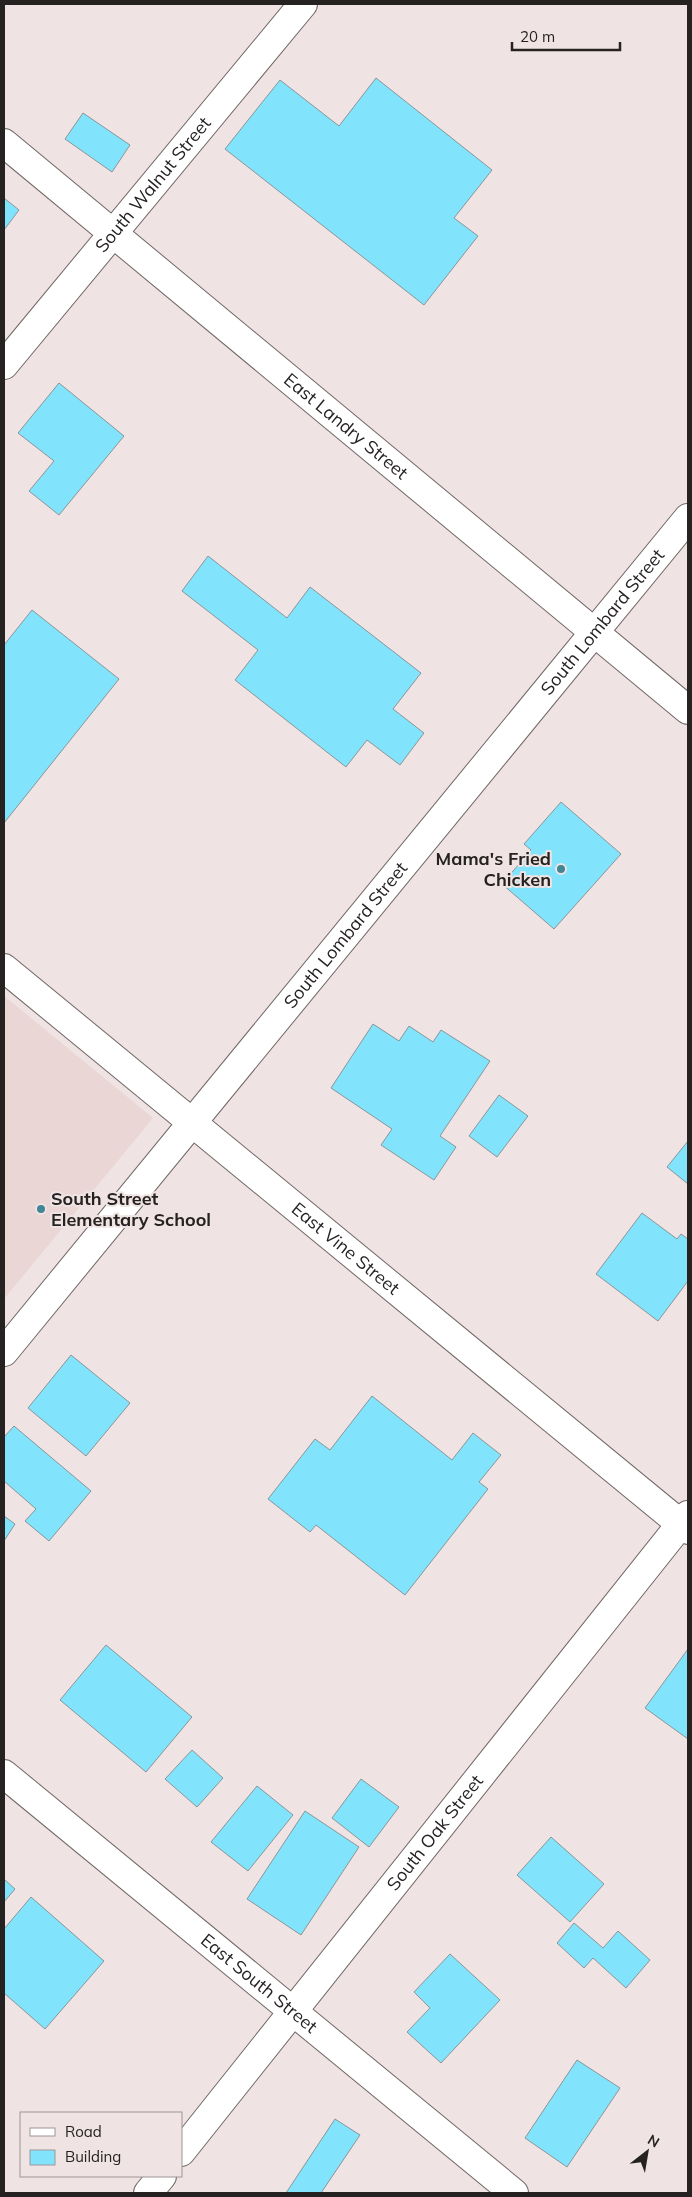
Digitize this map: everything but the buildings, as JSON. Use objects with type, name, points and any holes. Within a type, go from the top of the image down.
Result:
[{"type":"main road","name":"South Walnut Street","points":[[4,365],[303,4]]},
{"type":"main road","name":"East Landry Street","points":[[4,143],[688,710]]},
{"type":"main road","name":"South Lombard Street","points":[[4,1352],[688,518]]},
{"type":"main road","name":"East Vine Street","points":[[4,968],[191,1123],[686,1523]]},
{"type":"main road","name":"South Oak Street","points":[[182,2151],[293,2010],[686,1523]]},
{"type":"main road","name":"East South Street","points":[[4,1774],[514,2193]]},
{"type":"main road","points":[[148,2193],[161,2177]]},
{"type":"shaded area","name":"South Street Elementary School","points":[[4,996],[153,1118],[4,1299]]},
{"type":"place","name":"Mama's Fried Chicken","points":[[561,869]]},
{"type":"place","name":"South Street Elementary School","points":[[41,1209]]}]
